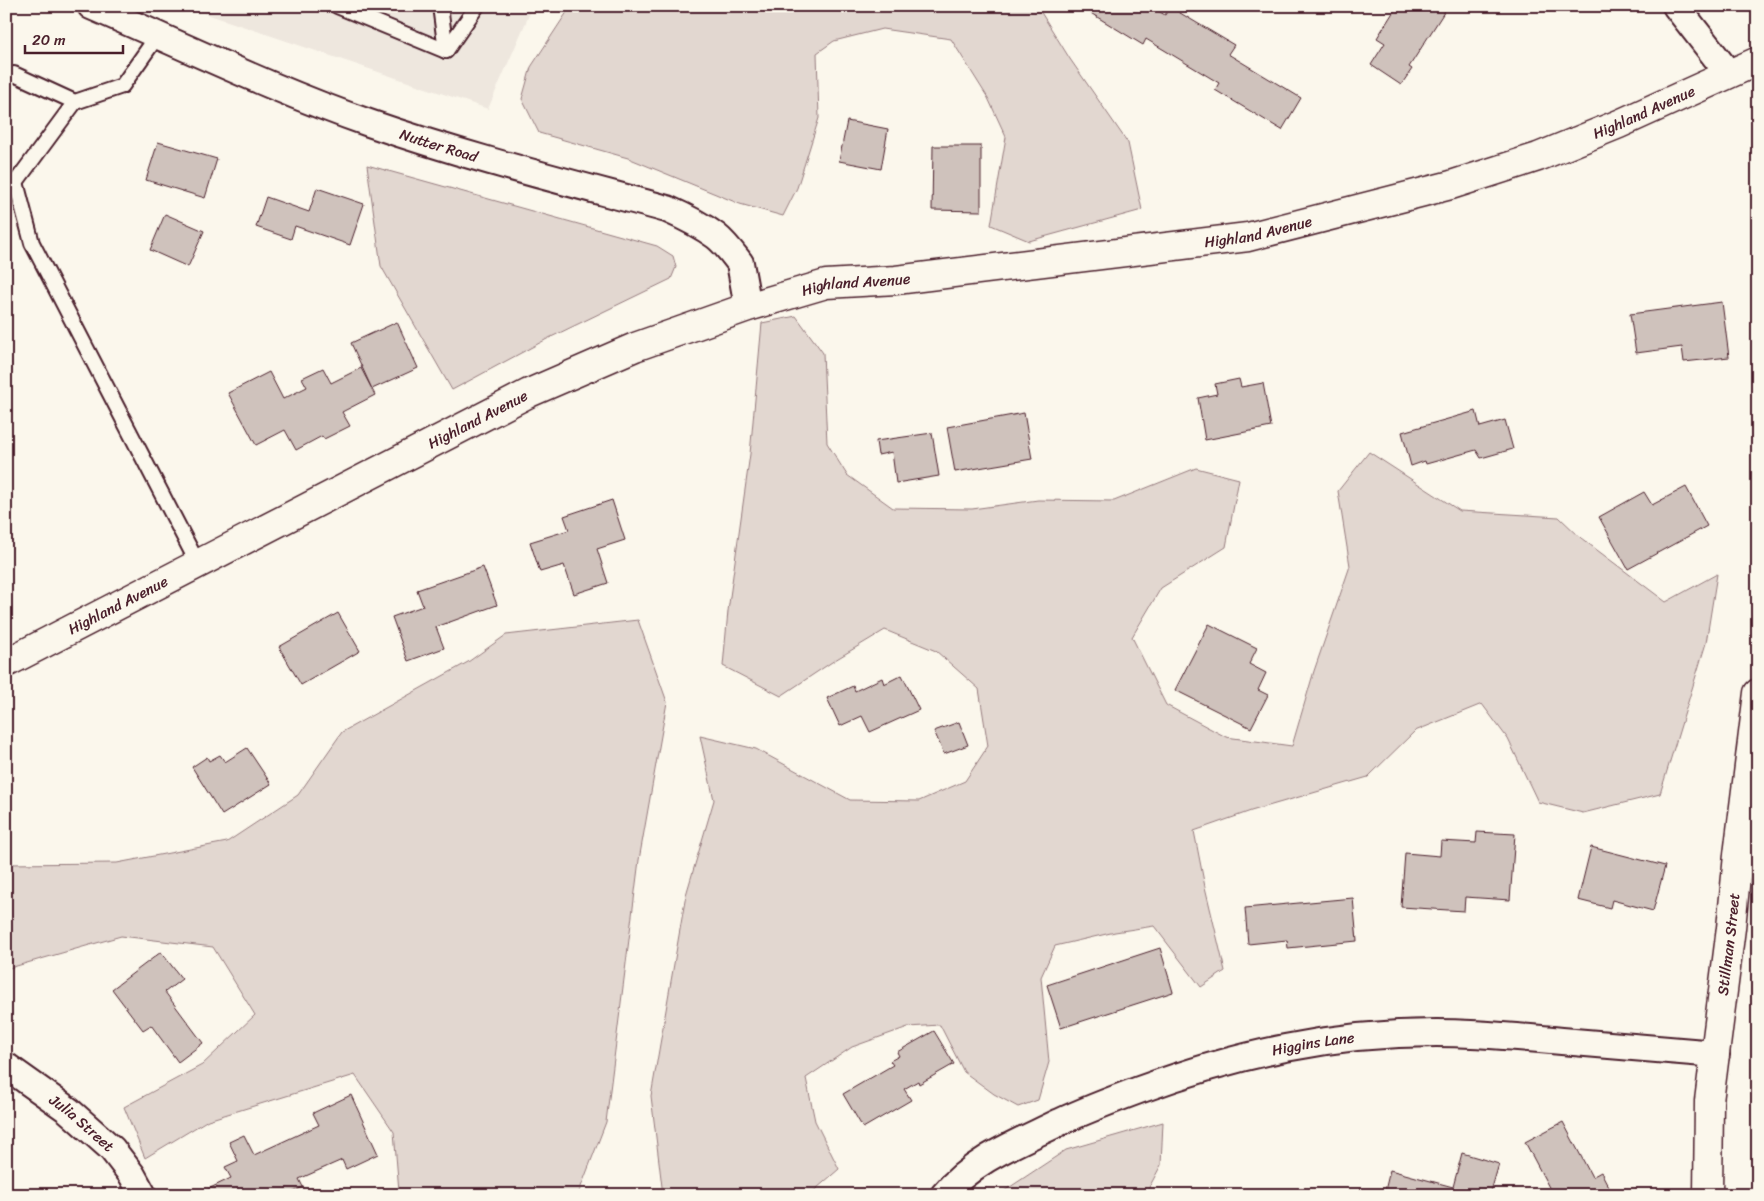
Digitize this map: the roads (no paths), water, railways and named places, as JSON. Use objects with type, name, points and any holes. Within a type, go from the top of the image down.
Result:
[{"type":"street","name":"Nutter Road","points":[[91,6],[264,83],[368,123],[470,156],[673,212],[717,236],[740,263],[748,307]]},
{"type":"street","points":[[1676,6],[1729,74]]},
{"type":"street","name":"Highland Avenue","points":[[6,662],[529,393],[635,347],[748,307],[826,284],[896,280],[1248,237],[1451,185],[1538,157],[1619,124],[1758,61]]},
{"type":"street","name":"Stillman Street","points":[[1708,1195],[1709,1101],[1758,693]]},
{"type":"street","name":"Higgins Lane","points":[[944,1195],[972,1170],[999,1152],[1084,1110],[1172,1078],[1260,1052],[1319,1041],[1435,1033],[1495,1035],[1716,1054]]},
{"type":"street","name":"Julia Street","points":[[6,1066],[68,1110],[112,1149],[132,1175],[144,1195]]},
{"type":"lane","points":[[337,6],[446,51]]},
{"type":"lane","points":[[440,6],[446,51]]},
{"type":"lane","points":[[446,51],[477,6]]},
{"type":"lane","points":[[158,35],[122,86],[75,102],[11,185],[32,242],[198,564]]},
{"type":"lane","points":[[9,72],[75,102]]}]
